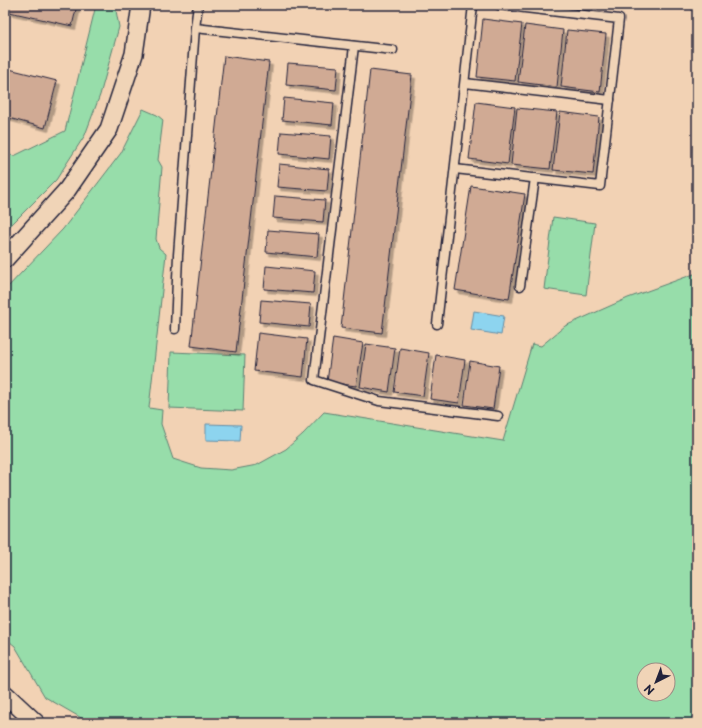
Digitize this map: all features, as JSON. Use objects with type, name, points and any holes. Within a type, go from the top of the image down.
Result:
[{"type":"street","points":[[5,259],[66,190],[109,130],[134,54],[142,5]]},
{"type":"street","points":[[5,694],[36,723]]},
{"type":"lane","points":[[175,329],[178,247],[198,5]]},
{"type":"lane","points":[[437,324],[473,5]]},
{"type":"lane","points":[[455,169],[600,186],[619,20],[499,5]]},
{"type":"lane","points":[[195,28],[393,50]]},
{"type":"lane","points":[[354,46],[314,380],[379,401],[498,416]]},
{"type":"lane","points":[[465,84],[610,100]]},
{"type":"lane","points":[[520,286],[535,178]]},
{"type":"green space","points":[[96,5],[115,5],[119,27],[100,95],[85,135],[56,180],[5,231],[5,153],[14,156],[65,131]]},
{"type":"green space","points":[[143,109],[157,115],[163,120],[158,160],[162,167],[156,239],[159,248],[166,254],[149,408],[162,410],[161,424],[173,459],[201,468],[231,470],[257,465],[286,449],[324,412],[503,441],[532,344],[541,346],[565,326],[628,298],[694,274],[697,275],[697,723],[90,723],[45,697],[15,646],[5,638],[5,290],[63,229],[121,153]]},
{"type":"green space","points":[[553,217],[595,223],[586,295],[544,289]]},
{"type":"green space","points":[[171,352],[245,355],[243,411],[169,408]]},
{"type":"water","points":[[474,311],[504,316],[501,335],[471,330]]},
{"type":"water","points":[[206,424],[241,425],[240,441],[206,440]]},
{"type":"building","points":[[5,5],[77,5],[72,26],[5,11]]},
{"type":"building","points":[[483,19],[522,24],[515,81],[477,77]]},
{"type":"building","points":[[525,25],[563,30],[557,87],[518,82]]},
{"type":"building","points":[[567,30],[606,34],[600,92],[561,87]]},
{"type":"building","points":[[224,56],[269,62],[236,352],[191,346]]},
{"type":"building","points":[[288,63],[338,67],[336,90],[286,85]]},
{"type":"building","points":[[5,68],[57,81],[45,128],[5,117]]},
{"type":"building","points":[[370,70],[412,75],[382,333],[341,328]]},
{"type":"building","points":[[284,98],[334,103],[332,125],[282,120]]},
{"type":"building","points":[[476,102],[515,107],[508,164],[469,159]]},
{"type":"building","points":[[517,108],[557,112],[550,169],[511,165]]},
{"type":"building","points":[[560,112],[599,117],[593,174],[553,170]]},
{"type":"building","points":[[281,132],[331,136],[329,159],[279,154]]},
{"type":"building","points":[[279,164],[329,169],[327,191],[277,187]]},
{"type":"building","points":[[471,186],[525,194],[509,299],[455,290]]},
{"type":"building","points":[[275,196],[325,200],[323,222],[273,218]]},
{"type":"building","points":[[268,230],[319,234],[317,257],[266,252]]},
{"type":"building","points":[[266,266],[315,271],[313,293],[264,289]]},
{"type":"building","points":[[261,300],[311,304],[309,327],[259,322]]},
{"type":"building","points":[[258,333],[307,339],[303,377],[254,371]]},
{"type":"building","points":[[333,338],[363,343],[356,386],[327,382]]},
{"type":"building","points":[[366,344],[395,348],[389,392],[360,387]]},
{"type":"building","points":[[400,348],[429,353],[423,396],[394,392]]},
{"type":"building","points":[[436,355],[465,360],[459,403],[430,399]]},
{"type":"building","points":[[470,361],[499,366],[493,409],[464,405]]}]
